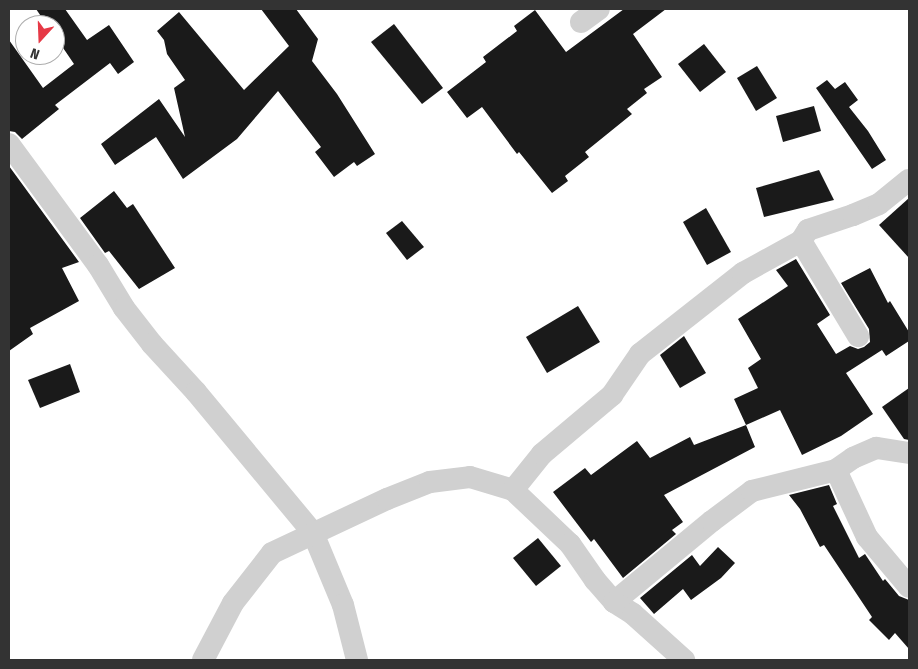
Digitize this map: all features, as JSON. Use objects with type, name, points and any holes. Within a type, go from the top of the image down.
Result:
[{"type":"street","points":[[581,22],[599,9]]},
{"type":"street","points":[[9,144],[98,265],[124,308],[146,337],[196,392],[313,532],[343,605],[357,660]]},
{"type":"street","points":[[513,490],[542,454],[612,395],[640,354],[743,273],[801,241],[808,230],[879,204],[909,180]]},
{"type":"street","points":[[801,241],[858,336]]},
{"type":"street","points":[[614,602],[712,521],[752,491],[836,470],[853,458],[876,448],[909,453]]},
{"type":"street","points":[[836,470],[867,537],[909,587]]},
{"type":"street","points":[[203,660],[233,603],[272,553],[386,499],[430,482],[470,477],[513,490],[570,544],[595,580],[614,602],[633,614],[684,660]]},
{"type":"building","points":[[36,9],[65,9],[87,40],[109,25],[134,62],[118,74],[110,63],[55,105],[59,109],[22,139],[15,132],[9,131],[9,40],[15,48],[15,65],[27,65],[43,88],[74,64],[65,51],[65,15],[40,15]]},
{"type":"building","points":[[261,9],[296,9],[318,39],[312,61],[337,94],[375,154],[357,166],[354,162],[334,177],[315,152],[321,147],[278,91],[237,139],[183,179],[156,137],[115,165],[101,144],[159,99],[185,137],[174,88],[185,80],[167,54],[164,40],[157,31],[179,12],[244,90],[289,46]]},
{"type":"building","points":[[624,9],[666,9],[633,34],[662,77],[644,89],[647,93],[627,109],[632,114],[585,152],[589,157],[565,176],[568,181],[552,193],[519,152],[517,154],[482,107],[467,118],[447,92],[486,62],[483,57],[517,31],[514,26],[535,10],[566,52]]},
{"type":"building","points":[[394,24],[443,88],[422,104],[371,42]]},
{"type":"building","points":[[704,44],[726,72],[700,92],[678,64]]},
{"type":"building","points":[[757,66],[777,98],[756,111],[737,78]]},
{"type":"building","points":[[827,80],[835,89],[845,82],[858,100],[849,107],[868,131],[886,160],[872,169],[816,88]]},
{"type":"building","points":[[814,106],[821,131],[783,142],[776,116]]},
{"type":"building","points":[[9,166],[79,262],[62,268],[79,301],[30,328],[33,334],[9,351]]},
{"type":"building","points":[[819,170],[834,200],[764,217],[756,188]]},
{"type":"building","points":[[114,191],[127,208],[133,204],[175,268],[139,289],[109,251],[105,253],[80,218]]},
{"type":"building","points":[[909,198],[909,258],[879,225]]},
{"type":"building","points":[[706,208],[731,252],[707,265],[683,222]]},
{"type":"building","points":[[402,221],[424,247],[407,260],[386,233]]},
{"type":"building","points":[[796,259],[830,315],[817,324],[836,354],[850,346],[858,349],[870,342],[869,329],[841,283],[870,268],[888,303],[890,301],[909,332],[909,341],[886,356],[882,350],[846,373],[873,414],[841,436],[802,455],[780,410],[746,425],[734,399],[758,388],[748,368],[761,359],[738,319],[788,286],[776,270]]},
{"type":"building","points":[[578,306],[600,342],[547,373],[526,337]]},
{"type":"building","points":[[684,336],[706,373],[680,388],[660,355]]},
{"type":"building","points":[[70,364],[80,392],[40,408],[28,380]]},
{"type":"building","points":[[909,388],[909,440],[904,439],[882,407]]},
{"type":"building","points":[[746,425],[755,447],[664,495],[683,522],[672,530],[676,534],[623,578],[594,539],[591,542],[553,492],[585,468],[591,475],[637,441],[650,458],[690,437],[694,445]]},
{"type":"building","points":[[829,485],[837,504],[833,506],[859,558],[865,554],[883,581],[885,579],[899,596],[909,600],[909,649],[895,633],[889,640],[869,620],[872,617],[824,545],[820,547],[800,509],[789,495]]},
{"type":"building","points":[[538,538],[561,566],[536,586],[513,558]]},
{"type":"building","points":[[718,547],[735,563],[721,578],[691,600],[683,589],[654,614],[640,598],[692,555],[700,566]]}]
